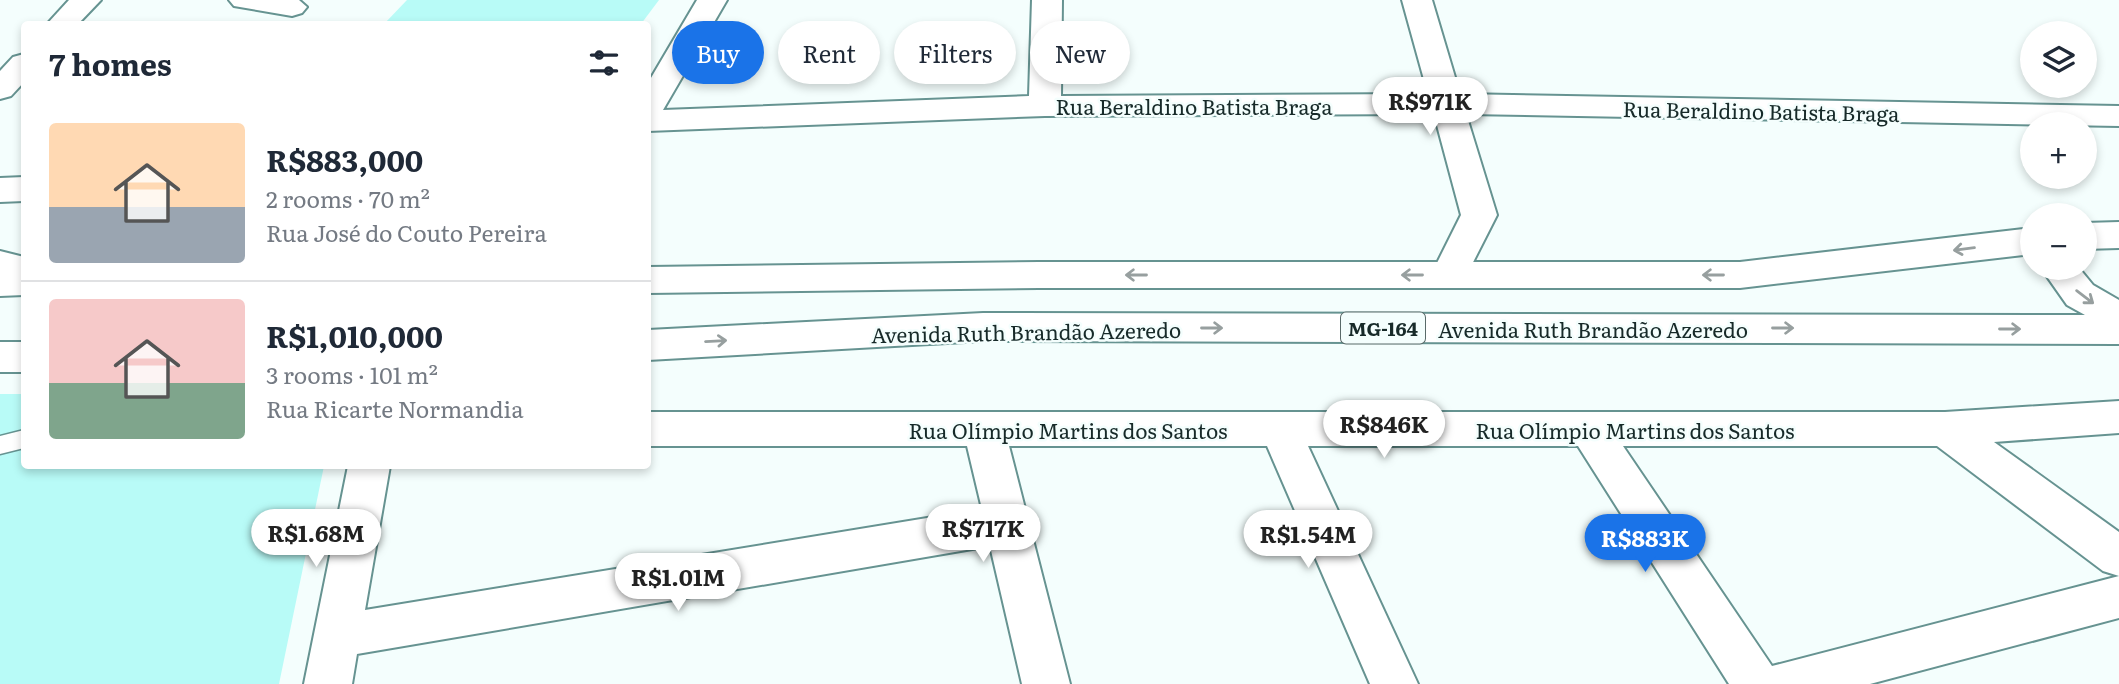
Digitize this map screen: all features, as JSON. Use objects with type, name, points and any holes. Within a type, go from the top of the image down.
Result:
[{"type":"street","points":[[65,21],[86,0]]},
{"type":"street","points":[[244,0],[289,11]]},
{"type":"street","points":[[651,104],[712,0]]},
{"type":"street","points":[[1045,106],[1047,0]]},
{"type":"street","points":[[1417,0],[1479,215],[1449,275]]},
{"type":"street","points":[[0,89],[21,67]]},
{"type":"street","name":"Rua Beraldino Batista Braga","points":[[651,121],[1045,106],[1449,104],[2119,116]]},
{"type":"street","points":[[0,190],[21,190]]},
{"type":"street","points":[[2097,236],[2119,235]]},
{"type":"street","points":[[651,280],[1039,275],[1740,275],[2020,242]]},
{"type":"street","points":[[0,264],[21,269]]},
{"type":"street","points":[[2068,280],[2080,296],[2119,318]]},
{"type":"street","points":[[0,282],[21,282]]},
{"type":"street","name":"Avenida Ruth Brandão Azeredo","points":[[651,345],[984,327],[2119,330]]},
{"type":"street","points":[[0,357],[21,357]]},
{"type":"street","name":"Rua Olímpio Martins dos Santos","points":[[651,429],[1945,429],[2119,417]]},
{"type":"street","points":[[984,429],[1046,684]]},
{"type":"street","points":[[1280,429],[1394,684]]},
{"type":"street","points":[[1589,429],[1756,684]]},
{"type":"street","points":[[1945,429],[2119,557]]},
{"type":"street","points":[[328,684],[368,469]]},
{"type":"street","points":[[337,636],[1007,524]]},
{"type":"street","points":[[1784,684],[2119,597]]},
{"type":"lane","points":[[0,445],[21,440]]},
{"type":"shaded area","points":[[407,0],[659,0],[643,21],[387,21]]},
{"type":"shaded area","points":[[0,394],[21,394],[21,469],[323,469],[279,684],[0,684]]}]
